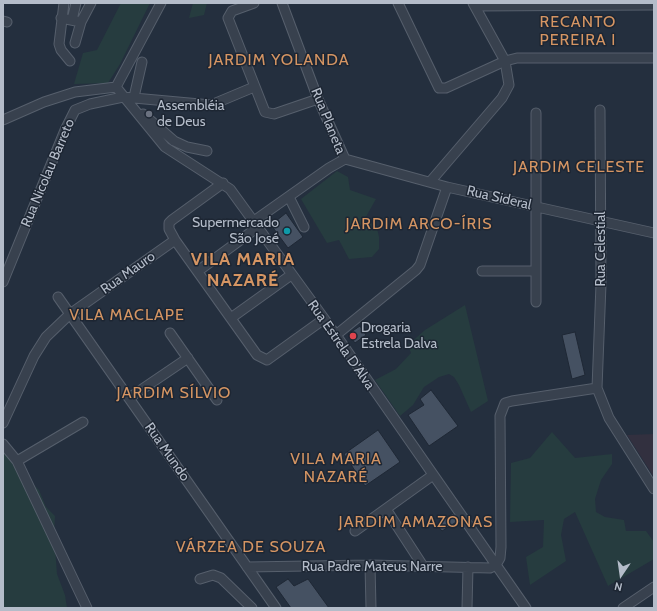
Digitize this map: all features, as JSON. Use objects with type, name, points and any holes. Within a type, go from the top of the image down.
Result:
[{"type":"street","points":[[64,3],[59,44],[61,50],[70,61]]},
{"type":"street","points":[[75,43],[76,3]]},
{"type":"street","points":[[76,21],[91,3]]},
{"type":"street","points":[[3,120],[44,102],[75,92],[116,87],[161,3]]},
{"type":"street","points":[[254,3],[232,11],[228,18],[263,109],[268,114],[274,114],[318,99]]},
{"type":"street","name":"Rua Planeta","points":[[198,271],[289,197],[329,168],[345,159],[318,99],[282,3]]},
{"type":"street","points":[[398,3],[439,88],[446,88],[505,61],[531,58],[654,58]]},
{"type":"street","points":[[430,182],[507,92],[509,86],[505,61],[474,5],[654,5]]},
{"type":"street","points":[[61,18],[76,21]]},
{"type":"street","points":[[134,97],[142,62]]},
{"type":"street","name":"Rua Estrela D'Alva","points":[[116,87],[165,147],[191,165],[223,183],[238,198],[291,275],[336,334],[526,608]]},
{"type":"street","name":"Rua Nicolau Barreto","points":[[3,282],[72,115],[81,107],[123,96],[205,105],[218,102],[254,87]]},
{"type":"street","points":[[134,110],[143,114],[180,144],[207,151]]},
{"type":"street","name":"Rua Celestial","points":[[597,388],[601,284],[600,110]]},
{"type":"street","points":[[536,113],[536,302]]},
{"type":"street","name":"Rua Sideral","points":[[345,159],[447,187],[654,233]]},
{"type":"street","points":[[223,183],[176,216],[169,226],[175,240],[257,355],[267,360],[324,319]]},
{"type":"street","points":[[336,334],[416,270],[420,265],[447,187]]},
{"type":"street","points":[[289,197],[304,227]]},
{"type":"street","name":"Rua Mauro","points":[[3,423],[39,346],[70,314],[175,240]]},
{"type":"street","points":[[482,271],[536,271]]},
{"type":"street","points":[[231,318],[291,275]]},
{"type":"street","name":"Rua Mundo","points":[[58,297],[276,608]]},
{"type":"street","points":[[170,333],[217,400]]},
{"type":"street","points":[[129,398],[188,358]]},
{"type":"street","points":[[496,565],[501,553],[500,424],[505,403],[597,388],[609,418],[653,486]]},
{"type":"street","points":[[18,462],[83,422]]},
{"type":"street","points":[[3,444],[18,462],[87,608]]},
{"type":"street","points":[[356,531],[433,475]]},
{"type":"street","points":[[386,509],[423,566]]},
{"type":"street","points":[[370,565],[371,608]]},
{"type":"street","name":"Rua Padre Mateus Narre","points":[[247,567],[370,565],[490,568],[496,565]]},
{"type":"street","points":[[467,608],[468,567]]},
{"type":"street","points":[[200,578],[213,575],[221,578],[252,608]]},
{"type":"street","points":[[623,608],[654,587]]},
{"type":"shaded area","points":[[654,434],[654,477],[627,435]]},
{"type":"green space","points":[[121,3],[150,3],[120,64],[108,83],[74,84],[83,53],[97,50]]},
{"type":"green space","points":[[193,3],[207,3],[204,15],[189,18]]},
{"type":"green space","points":[[337,171],[348,177],[350,190],[376,199],[363,222],[376,224],[379,237],[379,249],[372,257],[349,259],[339,240],[327,243],[301,199]]},
{"type":"green space","points":[[465,305],[488,401],[471,412],[459,385],[454,377],[449,374],[439,377],[424,387],[413,405],[400,416],[375,380],[396,369],[411,353],[408,345],[425,330]]},
{"type":"green space","points":[[552,432],[575,458],[612,454],[612,464],[601,480],[595,499],[596,512],[605,517],[624,520],[626,531],[646,531],[654,542],[654,559],[608,586],[575,512],[564,519],[561,535],[566,561],[530,585],[526,557],[543,547],[544,520],[510,522],[511,463],[530,458]]},
{"type":"green space","points":[[3,453],[11,457],[13,465],[39,490],[46,507],[55,516],[54,534],[57,574],[65,595],[67,608],[3,608]]},
{"type":"building","name":"Supermercado São José","points":[[286,213],[303,237],[288,248],[271,225]]},
{"type":"building","points":[[360,326],[366,335],[355,343],[348,334]]},
{"type":"building","points":[[575,332],[585,375],[572,379],[562,335]]},
{"type":"building","points":[[431,390],[458,426],[429,446],[408,415],[424,405],[420,399]]},
{"type":"building","points":[[378,430],[400,462],[365,486],[344,454]]},
{"type":"building","points":[[453,513],[458,521],[442,531],[437,525]]},
{"type":"building","points":[[288,579],[294,586],[308,579],[329,608],[291,608],[276,587]]},
{"type":"place","name":"Assembléia de Deus","points":[[149,114]]},
{"type":"place","name":"Supermercado São José","points":[[287,231]]},
{"type":"place","name":"Drogaria Estrela Dalva","points":[[353,336]]},
{"type":"district","name":"RECANTO PEREIRA I","points":[[578,31]]},
{"type":"district","name":"JARDIM YOLANDA","points":[[279,60]]},
{"type":"district","name":"JARDIM CELESTE","points":[[579,167]]},
{"type":"district","name":"JARDIM ARCO-ÍRIS","points":[[419,224]]},
{"type":"district","name":"VILA MARIA NAZARÉ","points":[[243,270]]},
{"type":"district","name":"VILA MACLAPE","points":[[127,315]]},
{"type":"district","name":"JARDIM SÍLVIO","points":[[174,393]]},
{"type":"district","name":"VILA MARIA NAZARÉ","points":[[336,468]]},
{"type":"district","name":"JARDIM AMAZONAS","points":[[416,522]]},
{"type":"district","name":"VÁRZEA DE SOUZA","points":[[251,547]]}]
